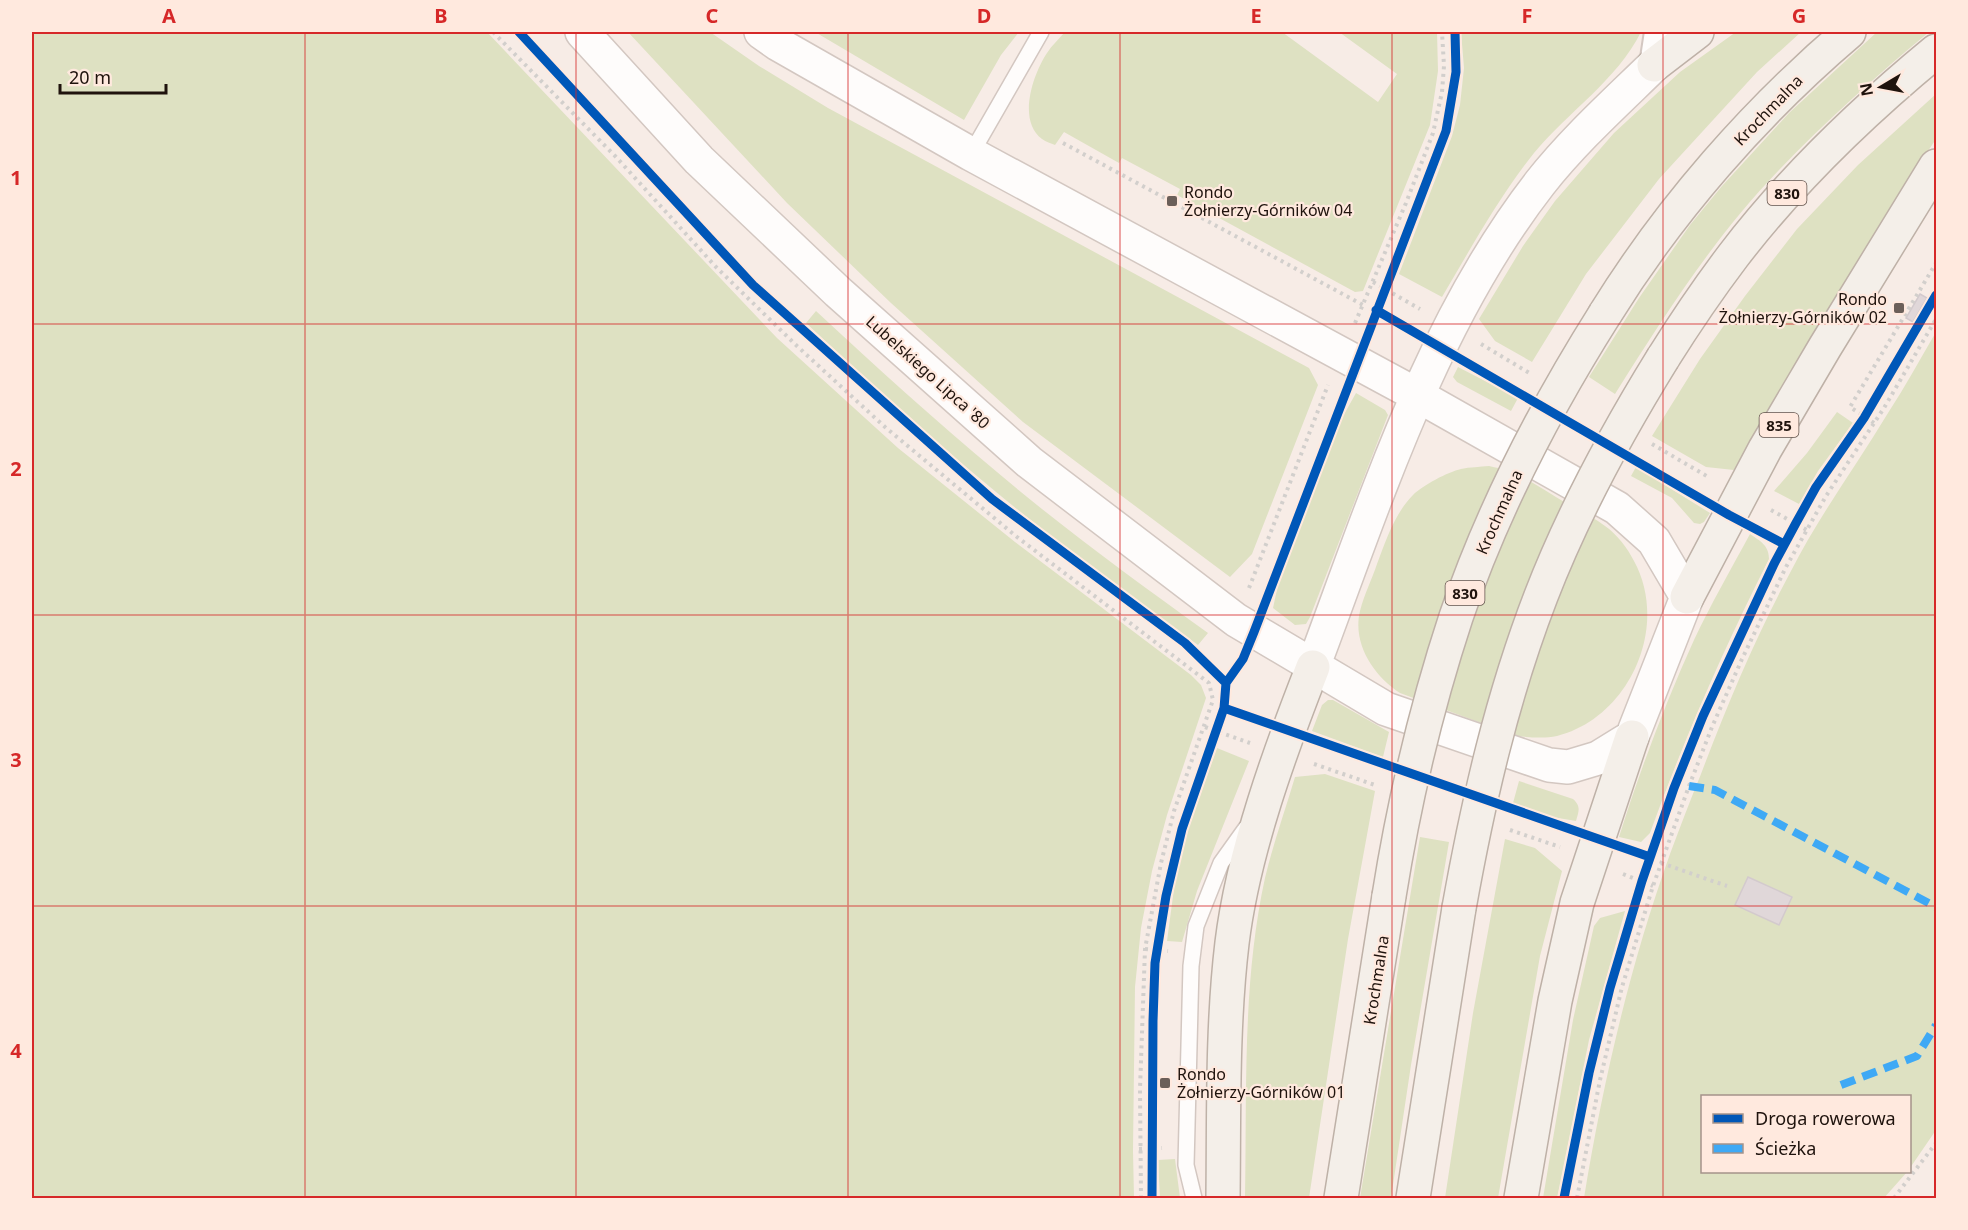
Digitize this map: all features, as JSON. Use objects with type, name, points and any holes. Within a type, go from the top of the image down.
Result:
[{"type":"main road","name":"Lubelskiego Lipca '80","points":[[582,32],[708,169],[838,292],[1029,462],[1236,620],[1386,709],[1549,765],[1568,767],[1598,758],[1632,737]]},
{"type":"main road","points":[[760,32],[970,154],[1417,395],[1617,508],[1654,541],[1687,597]]},
{"type":"main road","points":[[1223,1198],[1226,1007],[1232,940],[1243,882],[1288,730],[1417,395],[1484,265],[1541,183],[1578,140],[1654,65],[1697,32]]},
{"type":"main road","name":"Krochmalna","points":[[1341,1198],[1395,857],[1420,743],[1436,684],[1457,615],[1477,563],[1528,449],[1582,351],[1619,292],[1670,222],[1726,153],[1799,77],[1850,32]]},
{"type":"main road","name":"830","points":[[1413,1198],[1459,908],[1493,743],[1541,595],[1568,533],[1632,408],[1691,314],[1734,255],[1792,186],[1853,124],[1936,51]]},
{"type":"main road","name":"835","points":[[1632,737],[1687,597],[1771,439],[1936,166]]},
{"type":"main road","points":[[1521,1198],[1555,1001],[1576,903],[1632,737]]},
{"type":"street","points":[[1654,65],[1659,32]]},
{"type":"lane","points":[[970,154],[1041,32]]},
{"type":"lane","points":[[1194,1198],[1186,1165],[1186,1154],[1191,966],[1196,926],[1221,863],[1267,798]]},
{"type":"path","points":[[493,32],[616,158],[716,267],[885,427],[1017,537],[1209,683],[1213,700],[1174,811],[1161,862],[1145,949],[1140,1089],[1140,1198]]},
{"type":"path","points":[[1354,325],[1406,203],[1435,125],[1442,92],[1444,66],[1442,32]]},
{"type":"path","points":[[1062,143],[1363,305]]},
{"type":"path","points":[[1874,423],[1850,407],[1936,263]]},
{"type":"path","points":[[1381,299],[1389,278]]},
{"type":"path","points":[[1373,282],[1428,314]]},
{"type":"path","points":[[1577,1198],[1600,1080],[1622,987],[1660,863],[1693,776],[1742,659],[1785,567],[1826,496],[1874,423],[1936,319]]},
{"type":"path","points":[[1247,591],[1330,379]]},
{"type":"path","points":[[1858,426],[1870,408]]},
{"type":"path","points":[[1765,507],[1797,522],[1807,530]]},
{"type":"path","points":[[1205,727],[1217,727],[1260,747]]},
{"type":"path","points":[[1212,742],[1217,727]]},
{"type":"path","points":[[1660,863],[1727,886]]},
{"type":"path","points":[[1616,872],[1643,877],[1653,886]]},
{"type":"path","points":[[1638,892],[1643,877]]},
{"type":"path","points":[[1155,963],[1159,939]]},
{"type":"path","points":[[1151,1139],[1151,1160]]},
{"type":"path","points":[[1894,1198],[1936,1143]]},
{"type":"green space","points":[[32,32],[487,32],[777,338],[898,448],[1015,542],[1191,675],[1201,685],[1206,698],[1167,815],[1152,871],[1141,928],[1135,987],[1134,1198],[32,1198]]},
{"type":"green space","points":[[628,32],[710,32],[759,66],[828,108],[1309,368],[1318,385],[1252,554],[1230,577],[1023,422],[891,303],[787,203]]},
{"type":"green space","points":[[815,32],[1019,32],[1001,55],[964,120]]},
{"type":"green space","points":[[1065,32],[1282,32],[1378,102],[1397,74],[1339,32],[1437,32],[1438,71],[1430,125],[1363,291],[1355,292],[1177,195],[1180,189],[1122,158],[1119,163],[1064,132],[1055,145],[1042,139],[1034,131],[1030,121],[1030,97],[1042,62],[1051,47]]},
{"type":"green space","points":[[1461,32],[1641,32],[1606,81],[1547,138],[1521,170],[1442,297],[1399,274],[1452,136],[1460,105],[1464,68]]},
{"type":"green space","points":[[1736,32],[1801,32],[1757,72],[1659,179],[1586,274],[1532,362],[1495,341],[1479,319],[1523,246],[1555,201],[1614,133],[1680,72]]},
{"type":"green space","points":[[1877,32],[1929,32],[1833,116],[1756,195],[1691,278],[1615,394],[1589,377],[1639,298],[1690,225],[1722,186],[1789,113]]},
{"type":"green space","points":[[1936,94],[1936,139],[1888,211],[1734,470],[1706,467],[1652,436],[1700,359],[1797,229],[1858,165]]},
{"type":"green space","points":[[816,311],[928,413],[1022,493],[1208,633],[1198,645],[1041,528],[943,447],[806,323]]},
{"type":"green space","points":[[1936,332],[1936,1130],[1911,1167],[1911,1095],[1701,1095],[1701,1173],[1906,1173],[1884,1198],[1584,1198],[1609,1067],[1642,938],[1670,854],[1721,722],[1766,620],[1802,551]]},
{"type":"green space","points":[[1458,367],[1518,398],[1511,411],[1457,382],[1453,377]]},
{"type":"green space","points":[[1356,393],[1385,410],[1388,415],[1310,617],[1306,624],[1295,625],[1273,608],[1279,580],[1342,418]]},
{"type":"green space","points":[[1837,412],[1853,423],[1818,471],[1799,504],[1774,491],[1807,453]]},
{"type":"green space","points":[[1489,466],[1509,470],[1522,476],[1609,529],[1632,556],[1644,587],[1647,614],[1644,641],[1636,666],[1622,690],[1604,710],[1582,726],[1557,736],[1541,738],[1516,736],[1400,693],[1382,678],[1362,647],[1358,623],[1360,611],[1384,546],[1401,510],[1413,495],[1436,479],[1464,468]]},
{"type":"green space","points":[[1636,467],[1710,513],[1704,522],[1694,523],[1672,498],[1631,476]]},
{"type":"green space","points":[[1750,534],[1766,547],[1769,559],[1705,694],[1650,833],[1641,842],[1619,837],[1654,737],[1683,664],[1707,613]]},
{"type":"green space","points":[[1328,700],[1333,700],[1389,732],[1383,757],[1312,731],[1322,705]]},
{"type":"green space","points":[[1217,748],[1249,761],[1197,891],[1182,942],[1167,941],[1175,881],[1189,827]]},
{"type":"green space","points":[[1325,774],[1375,791],[1348,939],[1309,1198],[1245,1198],[1249,997],[1252,957],[1265,878],[1295,777]]},
{"type":"green space","points":[[1519,781],[1573,799],[1579,809],[1576,821],[1552,817],[1513,803]]},
{"type":"green space","points":[[1420,837],[1449,842],[1391,1198],[1360,1198]]},
{"type":"green space","points":[[1505,839],[1535,848],[1562,871],[1540,956],[1498,1198],[1445,1198],[1473,1013]]},
{"type":"green space","points":[[1625,911],[1589,1040],[1557,1198],[1543,1198],[1573,1020],[1594,926],[1600,918]]},
{"type":"green space","points":[[1175,1159],[1180,1198],[1160,1198],[1158,1160]]},
{"type":"building","points":[[1920,294],[1927,298],[1913,322],[1906,318]]},
{"type":"building","points":[[1748,877],[1792,897],[1779,925],[1735,905]]},
{"type":"marked path","points":[[1689,786],[1715,790],[1936,907]]},
{"type":"marked path","points":[[1841,1085],[1917,1056],[1936,1025]]},
{"type":"cycle path","points":[[519,32],[753,285],[992,499],[1185,643],[1226,683]]},
{"type":"cycle path","points":[[1152,1198],[1155,963],[1166,896],[1182,829],[1224,708],[1226,683],[1243,659],[1254,632],[1446,131],[1456,72],[1455,32]]},
{"type":"cycle path","points":[[1564,1198],[1589,1073],[1610,988],[1642,881],[1674,788],[1703,716],[1774,564],[1796,523],[1816,487],[1864,418],[1936,295]]},
{"type":"cycle path","points":[[1376,310],[1729,515],[1784,544]]},
{"type":"cycle path","points":[[1224,708],[1650,857]]},
{"type":"place","name":"Rondo Żołnierzy-Górników 04","points":[[1172,201]]},
{"type":"place","name":"Rondo Żołnierzy-Górników 02","points":[[1899,308]]},
{"type":"place","name":"Rondo Żołnierzy-Górników 01","points":[[1165,1083]]}]
